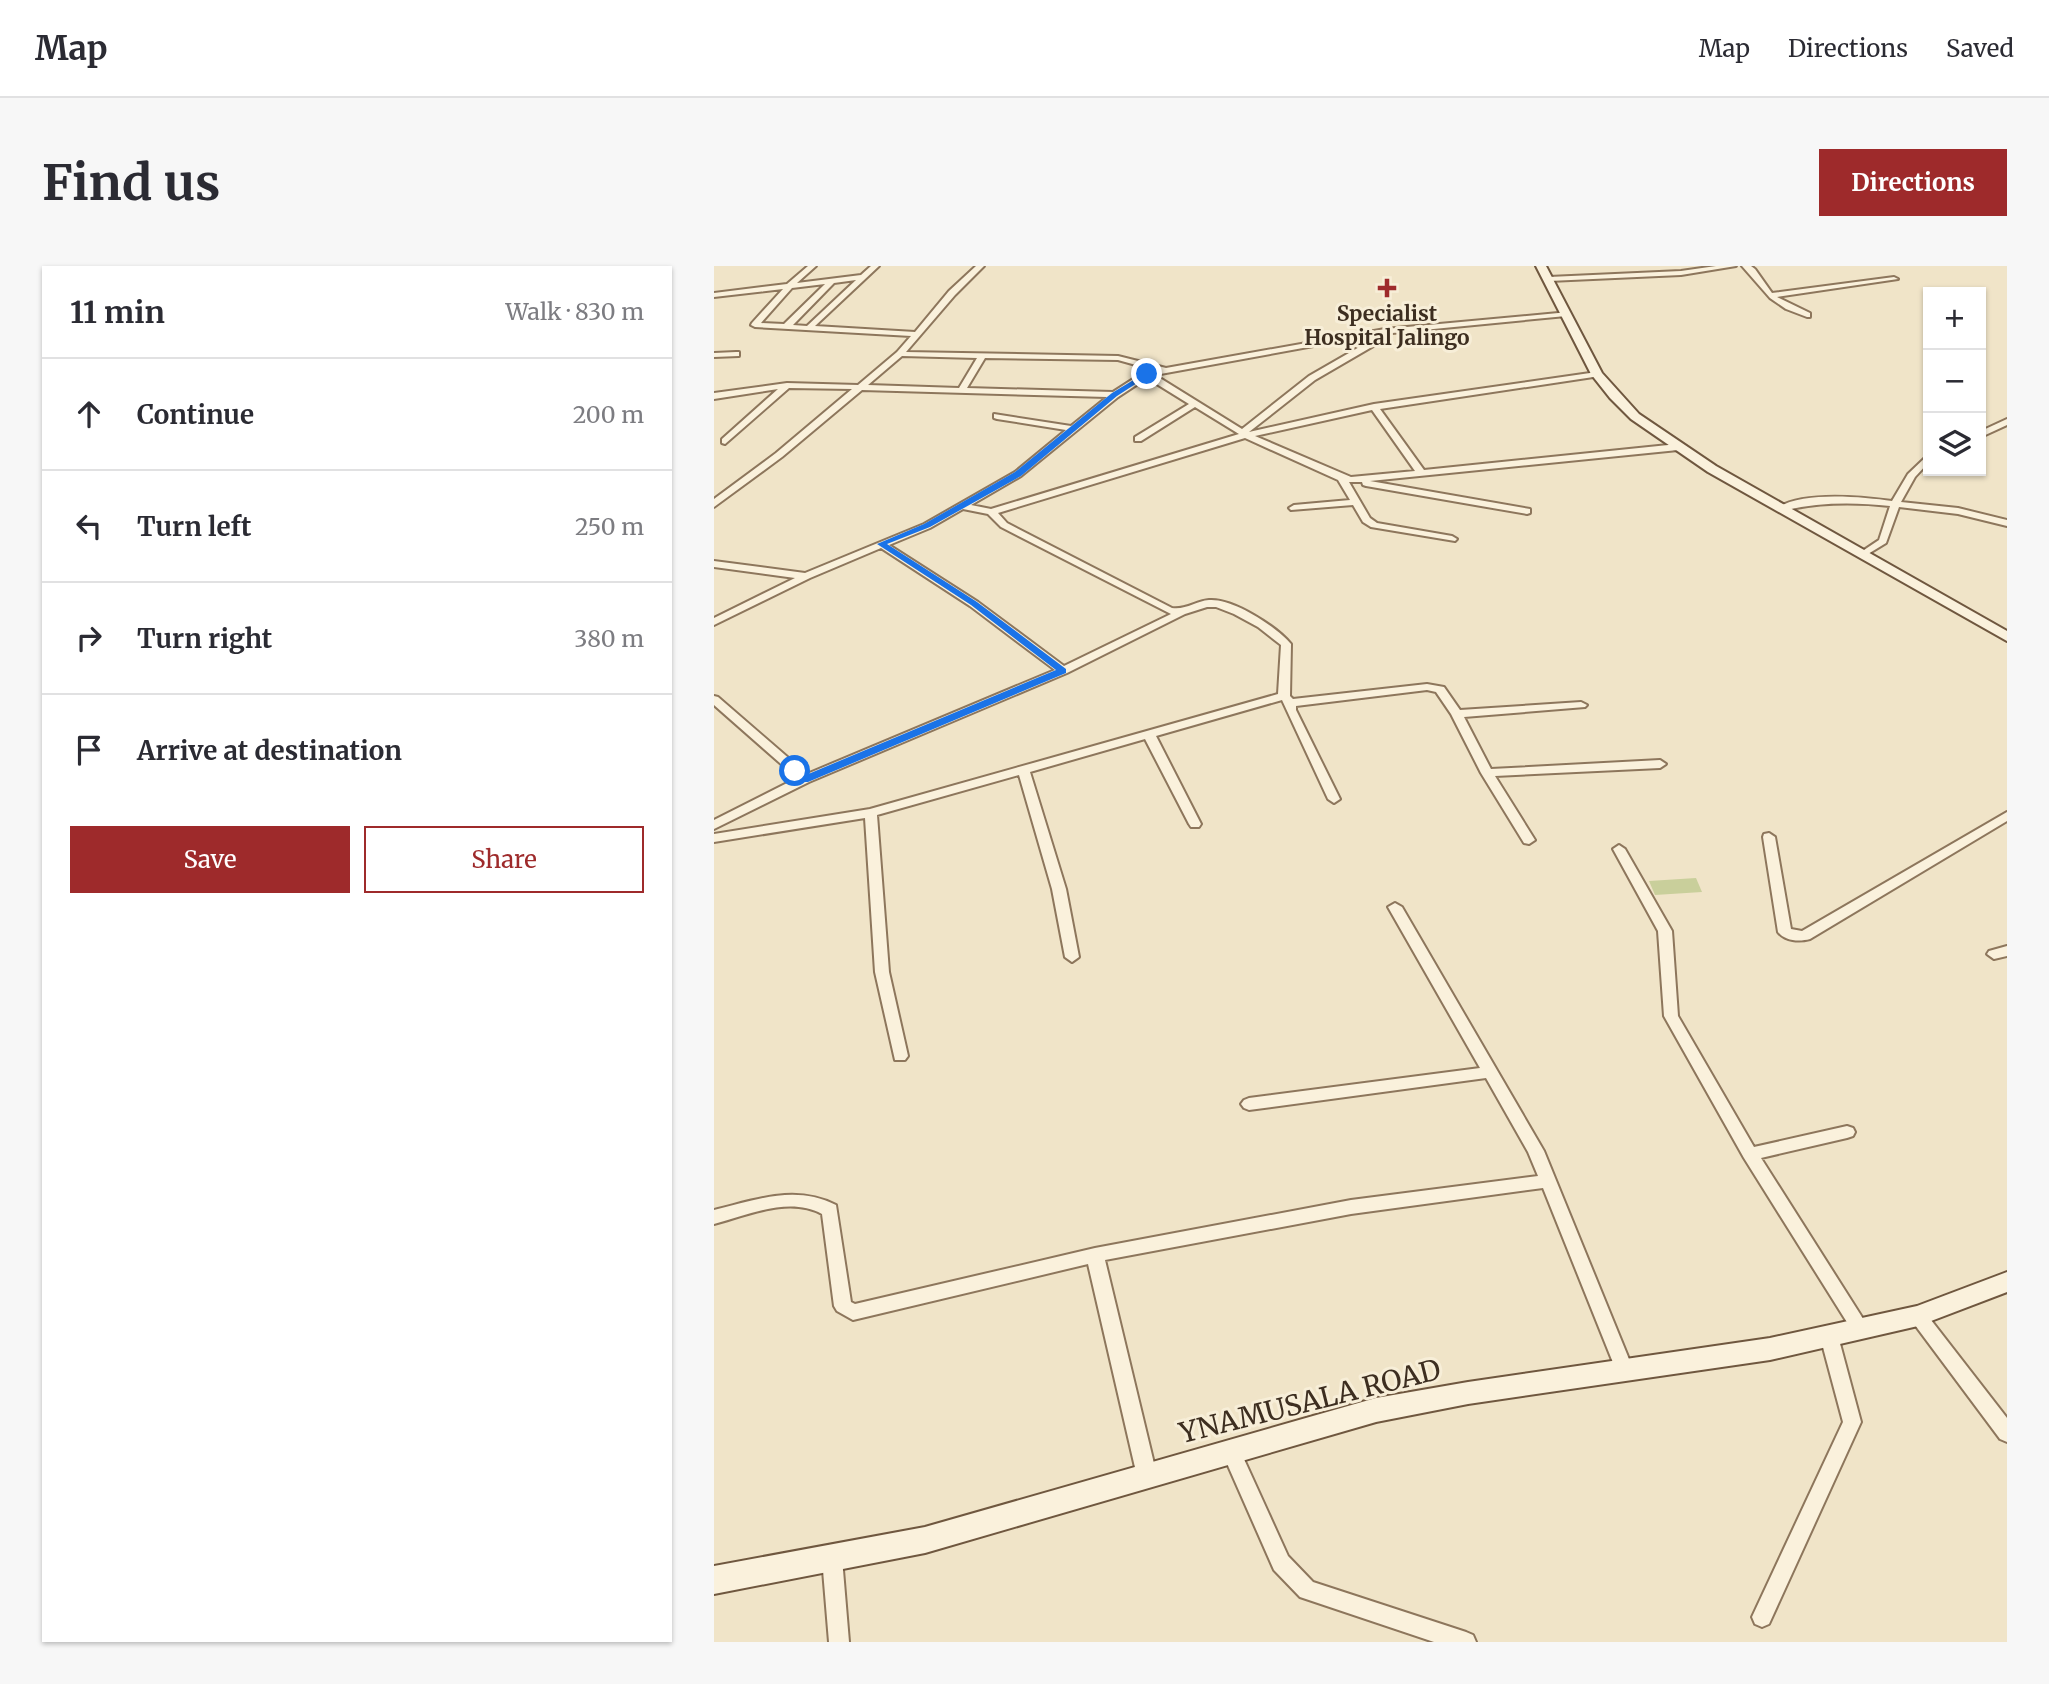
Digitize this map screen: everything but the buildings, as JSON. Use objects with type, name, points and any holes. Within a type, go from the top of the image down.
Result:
[{"type":"main road","points":[[1541,266],[1597,374],[1606,388],[1631,414],[1678,447],[2007,637]]},
{"type":"main road","name":"YNAMUSALA ROAD","points":[[714,1580],[925,1540],[1376,1410],[1624,1369],[1770,1349],[1919,1316],[2007,1282]]},
{"type":"street","points":[[812,266],[791,284],[755,325],[917,334]]},
{"type":"street","points":[[810,327],[875,266]]},
{"type":"street","points":[[714,504],[779,455],[900,354],[980,266]]},
{"type":"street","points":[[1549,279],[1681,273],[1732,266]]},
{"type":"street","points":[[1746,266],[1751,268],[1763,288],[1773,295],[1776,301],[1807,315]]},
{"type":"street","points":[[714,295],[864,277]]},
{"type":"street","points":[[786,327],[834,279]]},
{"type":"street","points":[[1773,295],[1894,279]]},
{"type":"street","points":[[714,622],[806,576],[927,526],[1018,474],[1115,395],[1147,374],[1378,333],[1566,314]]},
{"type":"street","points":[[1244,434],[1312,379],[1379,339],[1378,333]]},
{"type":"street","points":[[714,355],[736,354]]},
{"type":"street","points":[[900,354],[1118,358],[1163,370]]},
{"type":"street","points":[[962,390],[982,356]]},
{"type":"street","points":[[1147,374],[1244,434],[1347,479],[1527,511]]},
{"type":"street","points":[[961,506],[991,512],[1244,434],[1374,407],[1597,374]]},
{"type":"street","points":[[725,441],[787,385]]},
{"type":"street","points":[[714,396],[787,385],[1115,395]]},
{"type":"street","points":[[1138,439],[1195,404]]},
{"type":"street","points":[[1374,407],[1421,472]]},
{"type":"street","points":[[997,416],[1073,429]]},
{"type":"street","points":[[1986,432],[2007,422]]},
{"type":"street","points":[[1347,479],[1529,464],[1678,447]]},
{"type":"street","points":[[1863,554],[1883,541],[1895,504],[1911,477],[1923,464]]},
{"type":"street","points":[[1347,479],[1366,520],[1374,525],[1451,539]]},
{"type":"street","points":[[1782,508],[1805,502],[1839,499],[1958,511],[2007,523]]},
{"type":"street","points":[[1294,508],[1357,502]]},
{"type":"street","points":[[991,512],[1004,525],[1180,614]]},
{"type":"street","points":[[881,544],[974,604],[1063,671]]},
{"type":"street","points":[[714,564],[806,576]]},
{"type":"street","points":[[714,825],[805,779],[1063,671],[1180,614],[1209,603],[1222,604],[1279,636],[1286,644],[1287,699],[1290,710],[1334,799]]},
{"type":"street","points":[[714,838],[871,813],[1148,733],[1287,699],[1427,687],[1440,689],[1457,714],[1487,773],[1529,839]]},
{"type":"street","points":[[714,699],[805,779]]},
{"type":"street","points":[[1457,714],[1581,705]]},
{"type":"street","points":[[1148,733],[1195,824]]},
{"type":"street","points":[[1487,773],[1660,764]]},
{"type":"street","points":[[1023,769],[1059,889],[1072,957]]},
{"type":"street","points":[[871,813],[882,972],[901,1056]]},
{"type":"street","points":[[1769,837],[1784,932],[1805,936],[2004,822]]},
{"type":"street","points":[[1619,849],[1665,931],[1671,1016],[1750,1154],[1861,1330]]},
{"type":"street","points":[[1395,907],[1536,1151],[1624,1369]]},
{"type":"street","points":[[1249,1104],[1491,1072]]},
{"type":"street","points":[[1750,1154],[1847,1132]]},
{"type":"street","points":[[714,1217],[797,1198],[820,1203],[830,1210],[843,1306],[853,1312],[1095,1255],[1351,1207],[1549,1181]]},
{"type":"street","points":[[1095,1255],[1147,1476]]},
{"type":"street","points":[[1919,1316],[2007,1433]]},
{"type":"street","points":[[1762,1617],[1852,1422],[1829,1336]]},
{"type":"street","points":[[1231,1452],[1280,1563],[1307,1590],[1466,1642]]},
{"type":"street","points":[[832,1558],[839,1642]]},
{"type":"green space","points":[[1696,878],[1702,892],[1655,895],[1649,881]]},
{"type":"place","name":"Specialist Hospital Jalingo","points":[[1387,288]]},
{"type":"route","points":[[795,771],[805,779],[1063,671],[974,604],[881,544],[927,526],[1018,474],[1115,395],[1147,374]]}]
